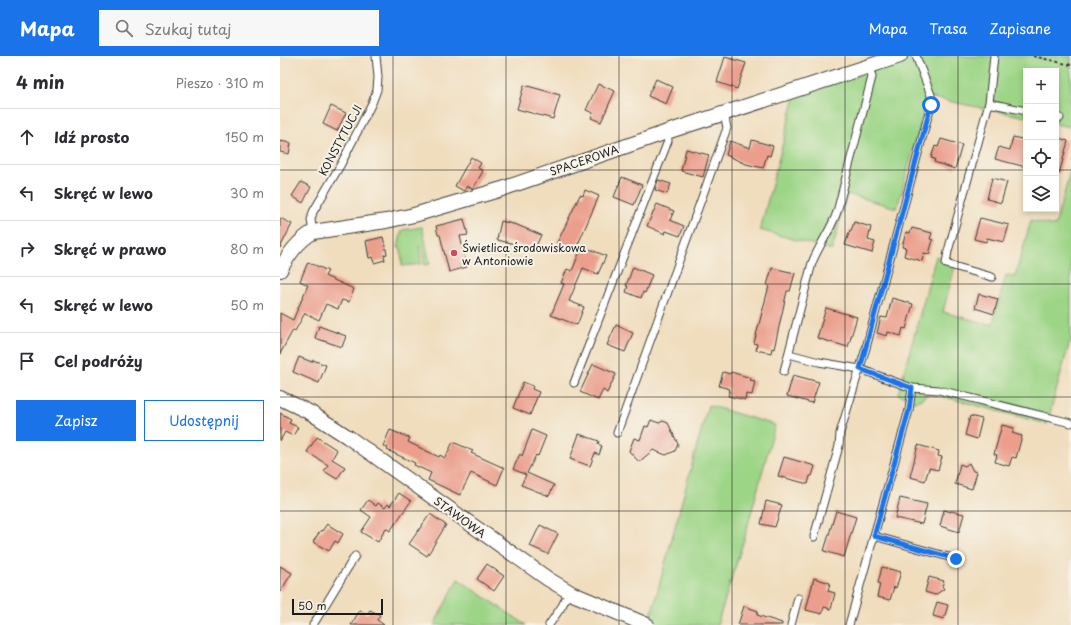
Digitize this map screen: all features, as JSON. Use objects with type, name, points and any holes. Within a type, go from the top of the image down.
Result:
[{"type":"street","name":"SPACEROWA","points":[[280,270],[298,243],[313,232],[386,221],[414,215],[502,189],[667,132],[900,56]]},
{"type":"street","name":"STAWOWA","points":[[280,398],[325,421],[536,572],[569,592],[647,625]]},
{"type":"lane","name":"KONSTYTUCJI","points":[[313,232],[311,220],[313,212],[341,164],[377,90],[378,77],[376,56]]},
{"type":"lane","points":[[814,537],[839,446],[840,433],[860,369],[931,105],[931,95],[916,56]]},
{"type":"lane","points":[[992,276],[946,264],[948,251],[989,103],[994,56]]},
{"type":"lane","points":[[784,371],[812,263],[818,249],[833,224],[837,212],[872,77],[869,66]]},
{"type":"lane","points":[[989,103],[1023,110]]},
{"type":"lane","points":[[617,433],[727,128],[724,113]]},
{"type":"lane","points":[[574,383],[668,141],[667,132]]},
{"type":"lane","points":[[789,354],[819,362],[860,369],[912,388],[939,390],[1071,423]]},
{"type":"lane","points":[[848,625],[909,410],[912,388]]},
{"type":"lane","points":[[874,536],[956,559]]},
{"type":"lane","points":[[313,625],[355,556]]},
{"type":"lane","points":[[549,625],[562,606],[569,592]]},
{"type":"lane","points":[[791,625],[798,598]]},
{"type":"path","points":[[1033,56],[1071,65]]},
{"type":"green space","points":[[915,56],[1071,56],[1071,127],[1059,125],[1059,68],[1023,68],[1023,116],[928,97],[897,208],[847,194],[832,250],[760,230],[795,97]]},
{"type":"green space","points":[[1071,169],[1071,344],[1069,344],[1047,424],[930,393],[916,402],[898,394],[936,256],[956,262],[943,312],[992,325],[1006,275],[1015,277],[1031,220],[1055,226]]},
{"type":"green space","points":[[422,227],[430,264],[424,265],[422,246],[419,246],[421,264],[402,266],[401,248],[398,248],[402,230]]},
{"type":"green space","points":[[708,405],[775,425],[745,536],[717,625],[654,625],[649,623]]},
{"type":"green space","points":[[458,579],[526,625],[434,625]]},
{"type":"building","points":[[725,57],[746,63],[737,89],[717,82]]},
{"type":"building","points":[[656,79],[673,87],[666,104],[648,96]]},
{"type":"building","points":[[598,84],[615,91],[601,122],[591,118],[593,113],[586,110]]},
{"type":"building","points":[[524,85],[560,95],[553,119],[517,109]]},
{"type":"building","points":[[331,106],[346,113],[337,131],[323,124]]},
{"type":"building","points":[[1013,137],[1023,139],[1023,166],[995,159],[999,147],[1010,150]]},
{"type":"building","points":[[1059,138],[1068,141],[1059,174]]},
{"type":"building","points":[[941,139],[962,145],[955,169],[934,162],[935,159],[931,158],[935,146],[938,147]]},
{"type":"building","points":[[752,140],[773,146],[770,156],[767,155],[763,168],[746,164],[726,155],[730,141],[750,148]]},
{"type":"building","points":[[280,141],[291,143],[289,154],[280,152]]},
{"type":"building","points":[[686,149],[709,155],[703,177],[681,171]]},
{"type":"building","points":[[471,157],[481,163],[478,168],[483,171],[473,189],[467,186],[464,191],[455,186]]},
{"type":"building","points":[[622,177],[642,185],[634,205],[614,197]]},
{"type":"building","points":[[992,178],[1007,182],[1001,203],[987,199]]},
{"type":"building","points":[[658,180],[671,184],[667,194],[655,190]]},
{"type":"building","points":[[301,182],[311,187],[303,203],[292,196]]},
{"type":"building","points":[[585,190],[599,196],[575,251],[557,243],[580,195],[583,196]]},
{"type":"building","points":[[657,204],[674,211],[670,220],[684,226],[680,236],[666,231],[665,234],[647,226]]},
{"type":"building","points":[[280,218],[292,224],[280,248]]},
{"type":"building","points":[[980,218],[1009,225],[1004,242],[987,238],[986,242],[974,239]]},
{"type":"building","name":"Świetlica środowiskowa w Antoniowie","points":[[464,219],[468,235],[460,236],[467,267],[449,272],[440,235],[438,235],[436,226]]},
{"type":"building","points":[[501,221],[517,225],[541,235],[533,253],[523,249],[524,246],[497,240]]},
{"type":"building","points":[[854,222],[871,227],[868,240],[875,242],[872,253],[845,245]]},
{"type":"building","points":[[912,228],[932,233],[930,239],[933,240],[929,254],[924,253],[922,261],[904,256],[906,248],[902,247],[906,232],[910,233]]},
{"type":"building","points":[[383,237],[387,254],[384,255],[385,260],[374,263],[373,257],[369,258],[366,241]]},
{"type":"building","points":[[582,246],[606,256],[598,274],[583,268],[569,301],[584,307],[577,325],[551,315],[564,284],[561,283],[567,269],[572,271]]},
{"type":"building","points":[[308,262],[328,271],[325,276],[354,289],[349,302],[342,300],[338,309],[326,304],[319,320],[305,313],[295,331],[293,330],[280,354],[280,313],[293,320],[308,285],[300,281]]},
{"type":"building","points":[[633,267],[652,275],[645,293],[643,292],[641,298],[626,292],[628,286],[626,286]]},
{"type":"building","points":[[772,268],[795,273],[790,291],[787,291],[774,349],[772,348],[771,353],[756,350],[757,344],[754,343],[769,286],[767,285]]},
{"type":"building","points":[[979,294],[998,299],[994,314],[975,308]]},
{"type":"building","points":[[892,298],[913,304],[906,329],[903,328],[901,336],[888,332],[887,336],[877,333],[881,317],[887,318]]},
{"type":"building","points":[[826,308],[857,317],[848,347],[817,338]]},
{"type":"building","points":[[616,325],[633,333],[625,352],[607,345]]},
{"type":"building","points":[[319,326],[346,336],[342,347],[315,338]]},
{"type":"building","points":[[299,357],[326,365],[319,383],[293,372]]},
{"type":"building","points":[[593,364],[616,374],[607,393],[603,390],[598,400],[580,392]]},
{"type":"building","points":[[723,372],[730,374],[731,372],[751,378],[750,380],[755,381],[752,395],[746,394],[745,400],[728,396],[730,389],[719,386]]},
{"type":"building","points":[[793,375],[819,382],[812,403],[787,396]]},
{"type":"building","points":[[523,382],[533,386],[532,389],[539,392],[530,415],[513,408]]},
{"type":"building","points":[[280,413],[291,419],[289,423],[298,427],[293,436],[285,432],[280,441]]},
{"type":"building","points":[[970,416],[982,419],[977,439],[965,435]]},
{"type":"building","points":[[651,420],[659,423],[663,421],[668,423],[678,444],[675,451],[666,455],[653,450],[639,462],[629,451],[634,438],[640,440],[645,426],[648,427]]},
{"type":"building","points":[[1002,425],[1014,428],[1012,433],[1022,436],[1016,458],[1012,457],[1009,466],[995,462],[997,455],[994,454]]},
{"type":"building","points":[[390,430],[410,438],[408,442],[439,457],[440,455],[445,458],[453,442],[473,451],[471,453],[504,468],[497,485],[471,473],[460,495],[428,480],[431,473],[414,465],[415,463],[387,450],[388,448],[383,446]]},
{"type":"building","points":[[532,430],[546,436],[538,456],[536,455],[527,473],[554,485],[549,496],[521,485],[526,475],[513,469],[520,454],[522,456]]},
{"type":"building","points":[[579,434],[599,441],[598,444],[602,446],[599,455],[595,453],[590,466],[570,459]]},
{"type":"building","points":[[317,437],[337,450],[332,459],[345,467],[337,479],[324,471],[328,465],[307,452]]},
{"type":"building","points":[[918,445],[939,451],[938,456],[942,457],[938,470],[929,468],[925,481],[910,477]]},
{"type":"building","points":[[784,457],[815,466],[808,484],[778,476]]},
{"type":"building","points":[[969,463],[973,471],[977,472],[972,489],[955,484],[960,464],[965,466]]},
{"type":"building","points":[[399,493],[411,501],[390,531],[386,528],[378,542],[361,532],[371,517],[361,510],[368,500],[376,506],[378,503],[385,508],[388,504],[390,506]]},
{"type":"building","points":[[900,498],[927,504],[922,524],[895,518]]},
{"type":"building","points":[[766,501],[782,505],[775,527],[761,524]]},
{"type":"building","points":[[944,510],[964,514],[959,532],[940,526]]},
{"type":"building","points":[[836,511],[856,517],[844,557],[824,551]]},
{"type":"building","points":[[430,514],[446,525],[427,556],[409,544]]},
{"type":"building","points":[[327,524],[343,534],[338,543],[335,541],[329,551],[313,542]]},
{"type":"building","points":[[540,525],[558,534],[548,554],[530,546]]},
{"type":"building","points":[[487,564],[504,576],[494,591],[477,579]]},
{"type":"building","points":[[280,566],[292,573],[280,592]]},
{"type":"building","points":[[882,567],[901,572],[890,600],[877,597],[880,584],[878,583]]},
{"type":"building","points":[[929,577],[944,581],[942,586],[944,589],[935,595],[925,592]]},
{"type":"building","points":[[814,578],[830,583],[828,591],[835,593],[831,609],[824,607],[822,614],[806,610]]},
{"type":"building","points":[[937,602],[948,605],[944,619],[933,616]]},
{"type":"building","points":[[744,606],[758,611],[757,615],[782,623],[782,625],[738,625]]},
{"type":"building","points":[[360,610],[367,614],[370,610],[380,615],[377,620],[384,625],[351,625]]},
{"type":"place","name":"Świetlica środowiskowa w Antoniowie","points":[[454,253]]},
{"type":"route","points":[[931,105],[860,369],[883,376],[912,388],[909,410],[874,536],[956,559]]}]
